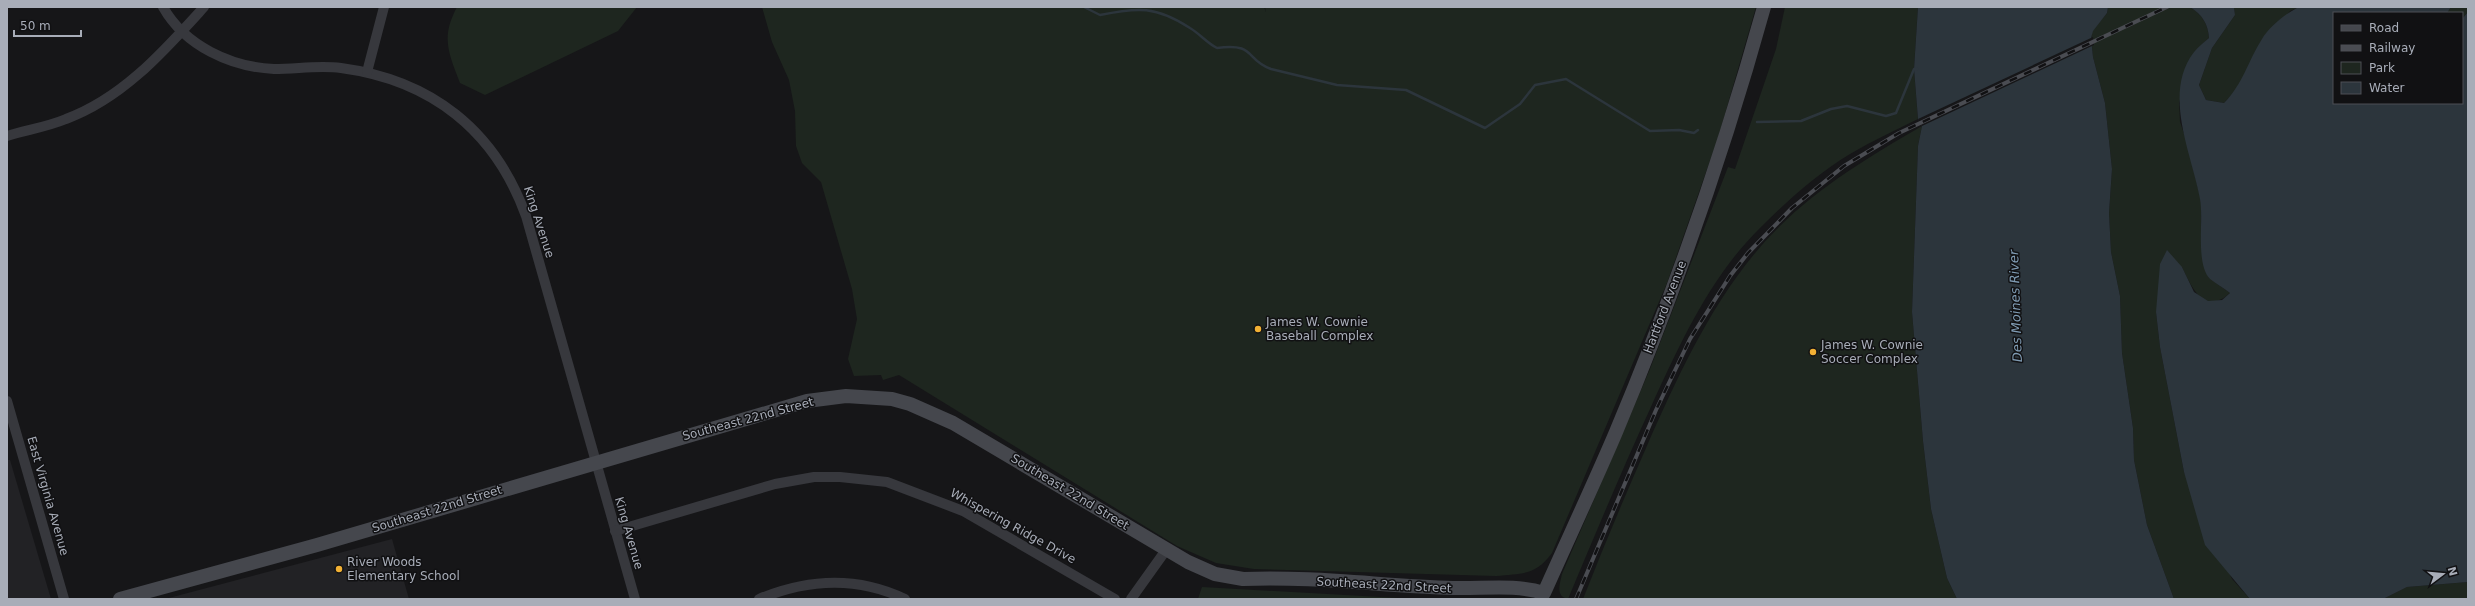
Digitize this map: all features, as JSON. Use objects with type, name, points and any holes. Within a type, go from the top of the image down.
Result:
[{"type":"street","name":"King Avenue","points":[[163,7],[182,32],[200,46],[216,55],[245,65],[274,68],[334,68],[367,72],[412,87],[455,112],[485,142],[510,176],[526,216],[635,599]]},
{"type":"street","points":[[7,136],[65,120],[114,94],[144,70],[182,32],[204,7]]},
{"type":"street","points":[[367,72],[384,7]]},
{"type":"street","name":"Hartford Avenue","points":[[1543,596],[1616,432],[1689,245],[1721,150],[1764,7]]},
{"type":"street","name":"Southeast 22nd Street","points":[[120,599],[317,545],[595,462],[807,401],[846,396],[892,399],[910,404],[952,423],[1166,550],[1204,570],[1243,579],[1455,588],[1500,588],[1543,596]]},
{"type":"street","name":"East Virginia Avenue","points":[[7,401],[64,599]]},
{"type":"street","name":"Whispering Ridge Drive","points":[[615,531],[775,484],[814,477],[840,477],[887,482],[963,510],[1115,599]]},
{"type":"street","points":[[1131,599],[1166,550]]},
{"type":"street","points":[[759,599],[796,586],[822,582],[857,584],[888,591],[905,599]]},
{"type":"shaded area","points":[[7,460],[10,460],[51,599],[7,599]]},
{"type":"shaded area","name":"River Woods Elementary School","points":[[392,539],[409,599],[165,599]]},
{"type":"green space","points":[[457,7],[637,7],[618,31],[485,95],[460,83],[452,62],[448,45],[448,36],[449,27]]},
{"type":"green space","name":"James W. Cownie Baseball Complex","points":[[762,7],[1264,7],[1266,12],[1265,7],[1756,7],[1718,138],[1667,283],[1552,553],[1540,566],[1534,570],[1496,576],[1254,569],[1216,563],[1177,546],[899,375],[883,380],[881,375],[854,376],[848,359],[857,319],[852,289],[821,182],[802,163],[796,146],[795,111],[789,80],[772,42]]},
{"type":"green space","points":[[1785,7],[1918,7],[1914,69],[1918,119],[1850,154],[1814,179],[1760,228],[1725,269],[1710,291],[1672,361],[1608,504],[1568,599],[1564,598],[1561,596],[1559,589],[1562,574],[1650,369],[1728,167],[1735,169],[1776,49]]},
{"type":"green space","points":[[2108,7],[2190,7],[2201,16],[2207,28],[2209,38],[2194,52],[2179,103],[2180,122],[2187,142],[2201,201],[2201,225],[2209,278],[2230,293],[2213,302],[2206,300],[2195,291],[2182,267],[2156,312],[2160,347],[2184,472],[2232,579],[2250,599],[2174,599],[2147,525],[2134,460],[2133,428],[2122,353],[2120,296],[2111,252],[2109,213],[2112,169],[2105,103],[2093,57],[2091,38],[2092,31],[2107,13]]},
{"type":"green space","points":[[2234,7],[2299,7],[2290,11],[2250,65],[2238,88],[2224,103],[2206,100],[2199,85],[2212,48],[2235,15]]},
{"type":"green space","points":[[2451,7],[2468,7],[2468,12],[2463,18],[2463,12],[2448,12]]},
{"type":"green space","name":"James W. Cownie Soccer Complex","points":[[1922,126],[1918,146],[1912,312],[1923,441],[1931,509],[1947,578],[1957,599],[1583,599],[1630,486],[1673,389],[1702,331],[1737,276],[1779,227],[1812,198],[1847,172]]},
{"type":"green space","points":[[2468,582],[2468,599],[2383,599],[2407,587]]},
{"type":"green space","points":[[1202,587],[1416,599],[1198,599]]},
{"type":"water","name":"Des Moines River","points":[[1918,7],[2108,7],[2107,13],[2093,31],[2091,38],[2093,57],[2105,103],[2112,169],[2109,213],[2111,252],[2120,296],[2122,353],[2133,428],[2134,460],[2147,525],[2174,599],[1957,599],[1947,578],[1931,509],[1923,441],[1912,312],[1918,146],[1922,126],[1918,119],[1914,69]]},
{"type":"water","points":[[2190,7],[2234,7],[2235,15],[2212,48],[2199,85],[2206,100],[2224,103],[2236,88],[2265,34],[2278,21],[2299,7],[2451,7],[2448,12],[2333,12],[2333,104],[2463,104],[2463,18],[2468,12],[2468,582],[2407,587],[2383,599],[2250,599],[2205,545],[2184,472],[2160,347],[2156,312],[2160,264],[2167,250],[2182,267],[2194,292],[2208,301],[2222,300],[2230,293],[2210,279],[2205,272],[2201,252],[2200,199],[2182,124],[2180,86],[2185,69],[2194,52],[2209,38],[2206,24],[2198,13]]},
{"type":"pier","points":[[2093,37],[2094,45],[1922,126],[1918,119]]},
{"type":"waterway","points":[[1084,7],[1100,15],[1136,10],[1157,12],[1194,30],[1217,48],[1230,47],[1245,50],[1257,61],[1271,69],[1337,85],[1406,90],[1485,128],[1520,104],[1535,85],[1566,79],[1650,131],[1679,130],[1694,133],[1698,130]]},
{"type":"waterway","points":[[1757,122],[1801,121],[1831,109],[1847,106],[1886,116],[1896,113],[1914,69],[1917,69]]},
{"type":"railway","points":[[1576,599],[1656,410],[1690,339],[1730,276],[1748,253],[1792,208],[1844,166],[1899,133],[2167,7]]},
{"type":"place","name":"James W. Cownie Baseball Complex","points":[[1258,329]]},
{"type":"place","name":"James W. Cownie Soccer Complex","points":[[1813,352]]},
{"type":"place","name":"River Woods Elementary School","points":[[339,569]]}]
